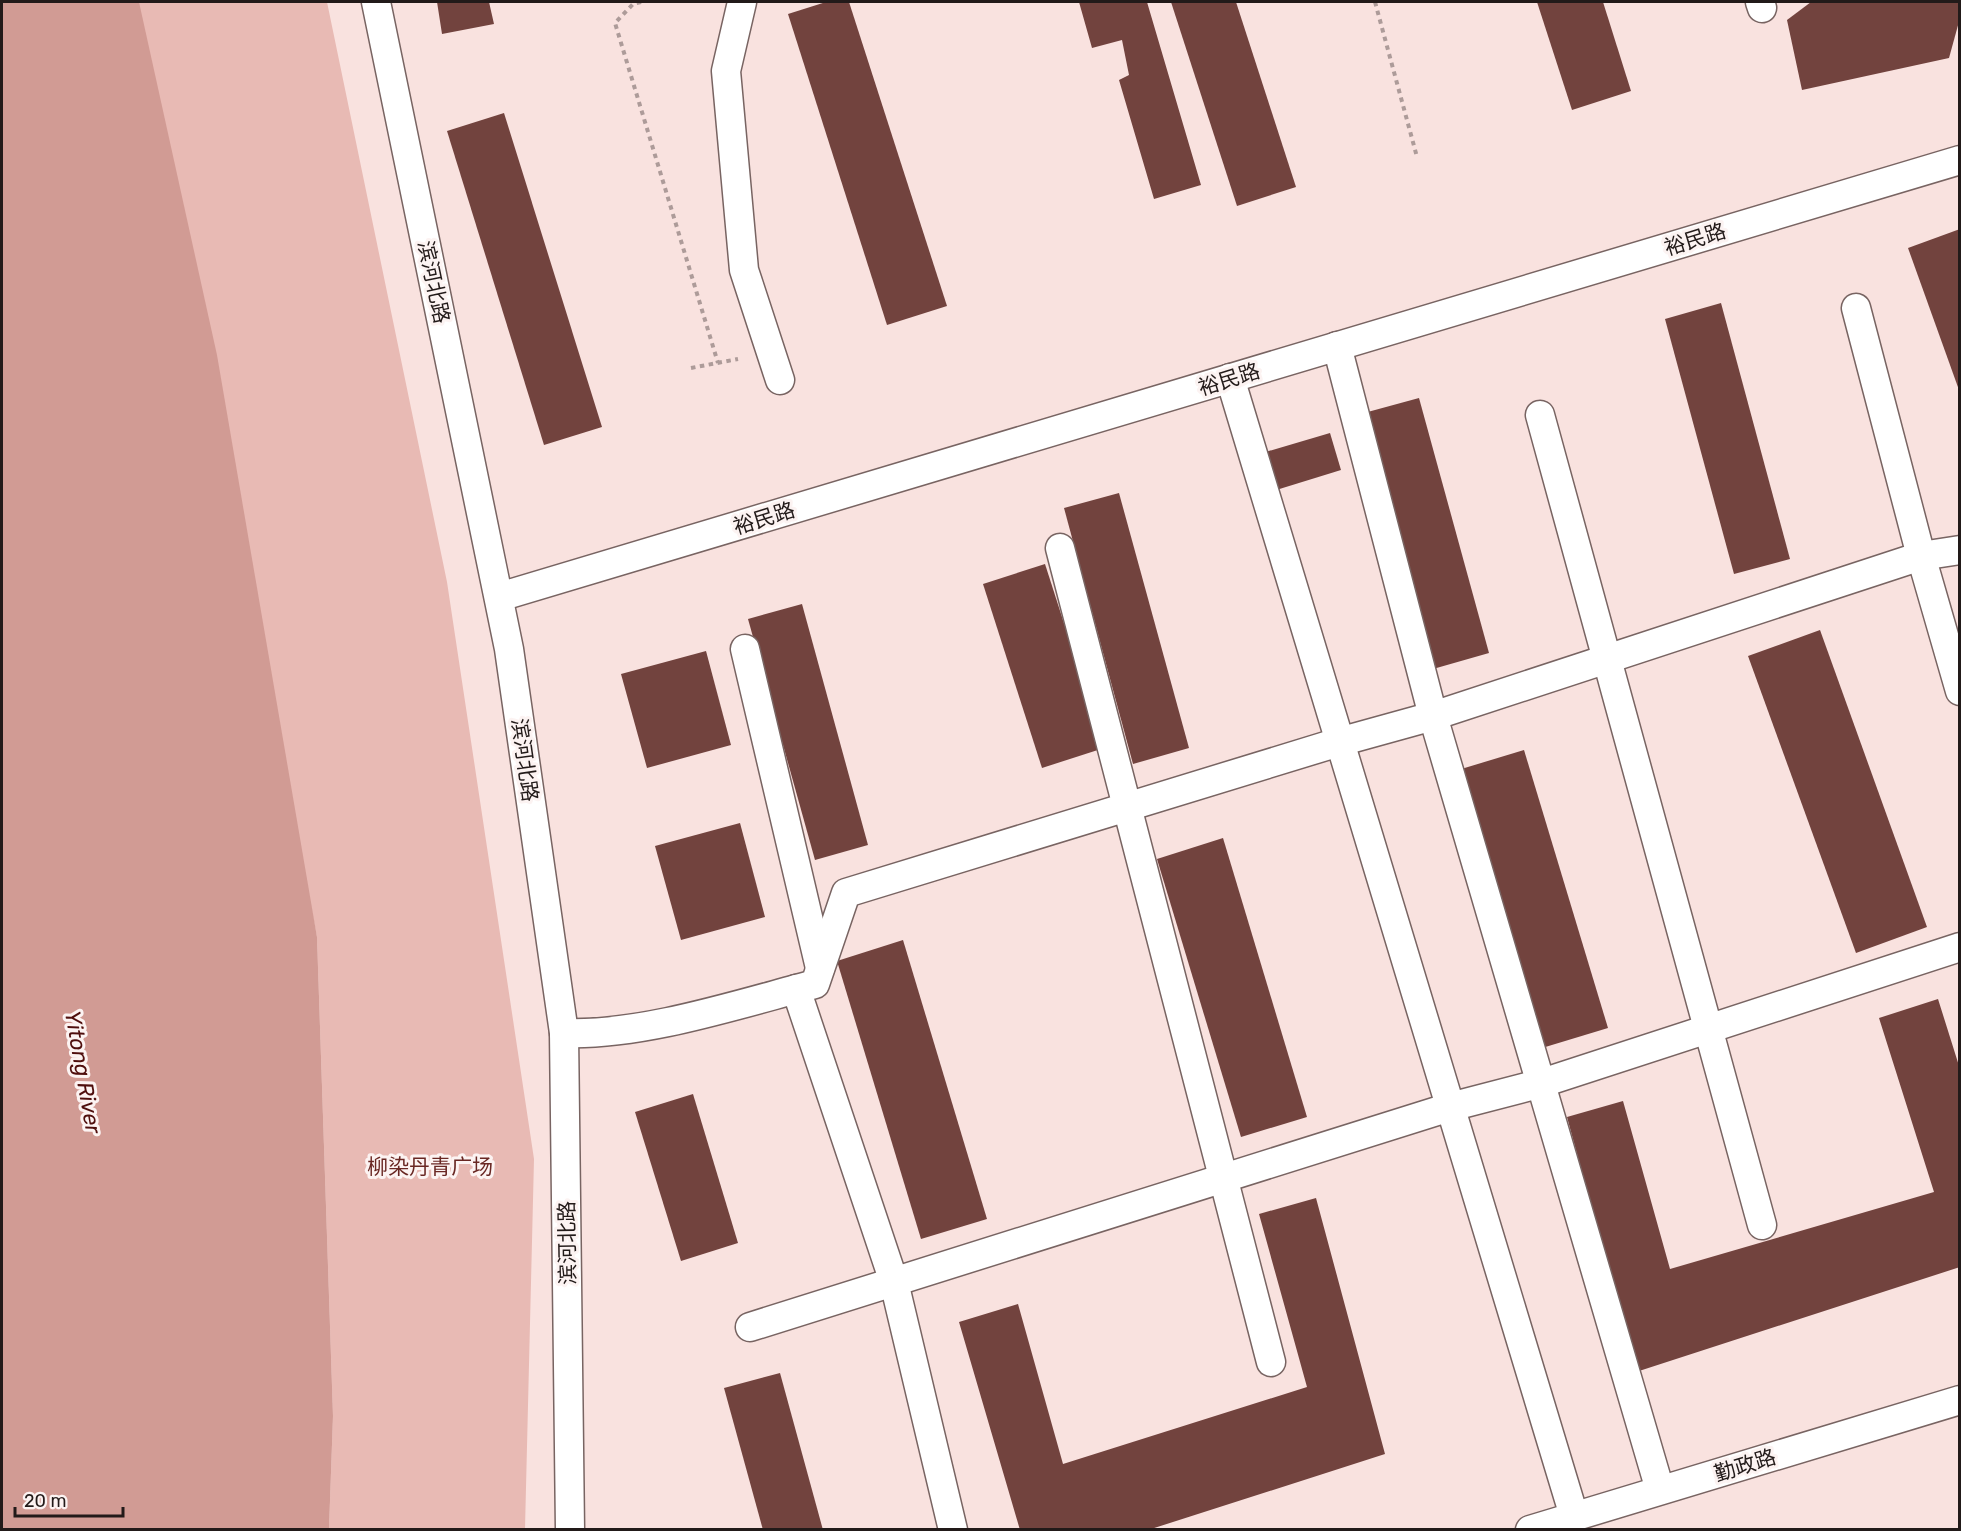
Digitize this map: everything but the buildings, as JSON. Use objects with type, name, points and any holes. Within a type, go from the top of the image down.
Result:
[{"type":"street","name":"滨河北路","points":[[376,2],[509,649],[564,1033],[570,1530]]},
{"type":"street","points":[[742,2],[726,71],[744,270],[780,380]]},
{"type":"street","name":"裕民路","points":[[499,597],[1959,160]]},
{"type":"street","points":[[1856,308],[1959,691]]},
{"type":"street","points":[[1337,346],[1433,716],[1660,1490]]},
{"type":"street","points":[[1230,378],[1574,1516]]},
{"type":"street","points":[[1540,415],[1706,1030],[1762,1226]]},
{"type":"street","points":[[1060,548],[1271,1362]]},
{"type":"street","points":[[564,1033],[589,1034],[692,1016],[815,984],[846,893],[1339,742],[1433,716],[1921,556],[1959,550]]},
{"type":"street","points":[[745,649],[820,968]]},
{"type":"street","points":[[750,1328],[1450,1107],[1542,1083],[1959,947]]},
{"type":"street","points":[[796,989],[894,1282],[953,1530]]},
{"type":"street","name":"勤政路","points":[[1530,1530],[1959,1400]]},
{"type":"path","points":[[641,2],[632,3],[615,23],[718,363]]},
{"type":"path","points":[[1375,2],[1417,157]]},
{"type":"path","points":[[691,368],[771,353]]},
{"type":"green space","name":"柳染丹青广场","points":[[133,2],[327,2],[447,582],[534,1159],[525,1529],[329,1529],[333,1416],[317,937]]},
{"type":"water","name":"Yitong River","points":[[2,2],[139,2],[217,355],[317,937],[333,1416],[329,1529],[2,1529]]}]
